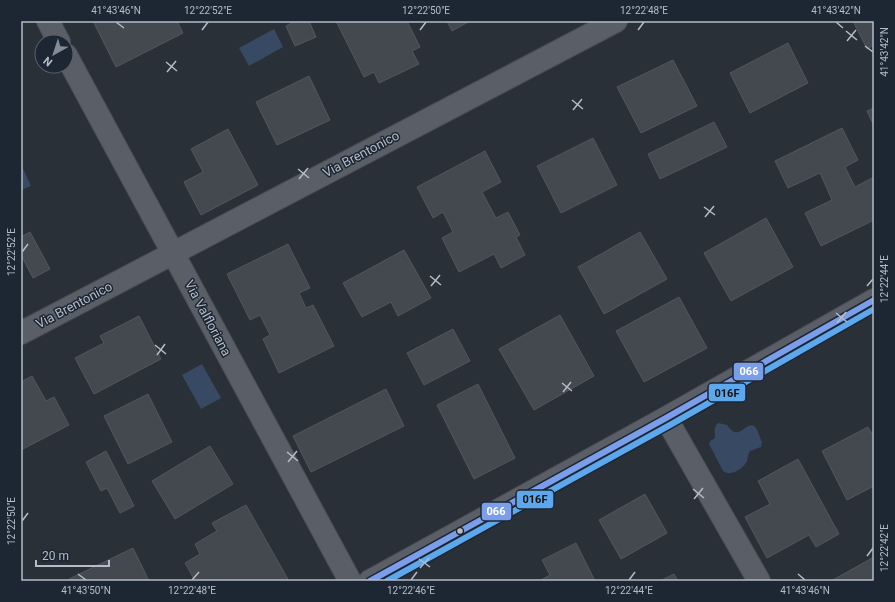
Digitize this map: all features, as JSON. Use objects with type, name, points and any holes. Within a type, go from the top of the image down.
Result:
[{"type":"street","points":[[48,21],[55,34]]},
{"type":"street","name":"Via Brentonico","points":[[21,333],[616,21]]},
{"type":"street","name":"Via Valfloriana","points":[[74,70],[350,581]]},
{"type":"street","points":[[370,581],[666,418],[874,300]]},
{"type":"street","points":[[666,418],[759,581]]},
{"type":"water","points":[[274,29],[283,47],[249,66],[239,48]]},
{"type":"water","points":[[21,164],[31,186],[21,190]]},
{"type":"water","points":[[202,364],[221,398],[201,409],[182,375]]},
{"type":"water","points":[[718,423],[727,425],[736,432],[739,432],[752,425],[756,428],[762,442],[761,447],[750,451],[747,461],[743,467],[733,473],[726,473],[723,471],[709,444],[710,441],[715,438],[715,428]]},
{"type":"building","points":[[93,21],[177,21],[183,33],[116,67]]},
{"type":"building","points":[[296,21],[309,21],[316,37],[295,46],[286,26]]},
{"type":"building","points":[[336,21],[407,21],[420,47],[412,51],[419,64],[379,83],[374,72],[364,77]]},
{"type":"building","points":[[447,21],[470,21],[452,31]]},
{"type":"building","points":[[853,21],[874,21],[874,45],[867,49]]},
{"type":"building","points":[[788,43],[808,83],[750,113],[730,73]]},
{"type":"building","points":[[673,60],[697,106],[641,133],[617,87]]},
{"type":"building","points":[[309,76],[330,120],[277,145],[256,102]]},
{"type":"building","points":[[874,108],[874,126],[867,111]]},
{"type":"building","points":[[714,122],[727,147],[660,179],[648,154]]},
{"type":"building","points":[[842,128],[858,160],[845,167],[855,187],[872,178],[874,182],[874,220],[821,246],[805,213],[832,200],[820,173],[788,188],[775,161]]},
{"type":"building","points":[[228,129],[258,185],[201,215],[184,182],[203,172],[191,149]]},
{"type":"building","points":[[593,138],[617,185],[561,213],[537,166]]},
{"type":"building","points":[[485,151],[501,182],[482,192],[496,218],[508,212],[520,235],[516,237],[525,255],[501,268],[494,254],[459,272],[442,238],[453,232],[443,212],[433,218],[417,187]]},
{"type":"building","points":[[766,218],[793,267],[731,301],[704,253]]},
{"type":"building","points":[[30,232],[50,269],[33,278],[21,255],[21,237]]},
{"type":"building","points":[[640,232],[667,279],[604,314],[578,267]]},
{"type":"building","points":[[288,244],[310,288],[299,293],[306,308],[313,305],[334,346],[279,373],[263,339],[270,335],[260,315],[250,320],[227,274]]},
{"type":"building","points":[[404,250],[431,298],[398,316],[391,302],[362,317],[343,283]]},
{"type":"building","points":[[679,297],[707,348],[644,382],[616,331]]},
{"type":"building","points":[[560,315],[594,376],[534,410],[499,349]]},
{"type":"building","points":[[139,316],[161,359],[94,394],[75,358],[104,343],[100,336]]},
{"type":"building","points":[[453,329],[470,361],[424,385],[407,353]]},
{"type":"building","points":[[32,376],[46,401],[54,397],[69,425],[21,450],[21,382]]},
{"type":"building","points":[[478,384],[515,458],[474,479],[437,405]]},
{"type":"building","points":[[386,389],[404,426],[311,472],[293,436]]},
{"type":"building","points":[[148,394],[172,442],[128,464],[104,416]]},
{"type":"building","points":[[868,427],[874,437],[874,486],[847,500],[822,451]]},
{"type":"building","points":[[210,446],[233,484],[175,519],[152,481]]},
{"type":"building","points":[[106,451],[134,506],[120,513],[107,488],[101,491],[86,462]]},
{"type":"building","points":[[798,459],[839,534],[816,547],[809,535],[767,558],[745,517],[770,504],[758,481]]},
{"type":"building","points":[[645,494],[667,533],[621,559],[599,520]]},
{"type":"building","points":[[246,505],[289,581],[195,581],[185,563],[200,554],[195,544],[217,531],[212,523]]},
{"type":"building","points":[[576,543],[595,581],[541,581],[550,575],[542,560]]},
{"type":"building","points":[[133,548],[149,581],[70,581],[69,579]]},
{"type":"building","points":[[874,557],[874,581],[831,581]]},
{"type":"building","points":[[674,574],[678,581],[660,581]]},
{"type":"transit line","name":"066","points":[[370,581],[666,418],[874,300]]},
{"type":"transit line","name":"016F","points":[[387,581],[670,425],[874,309]]}]
